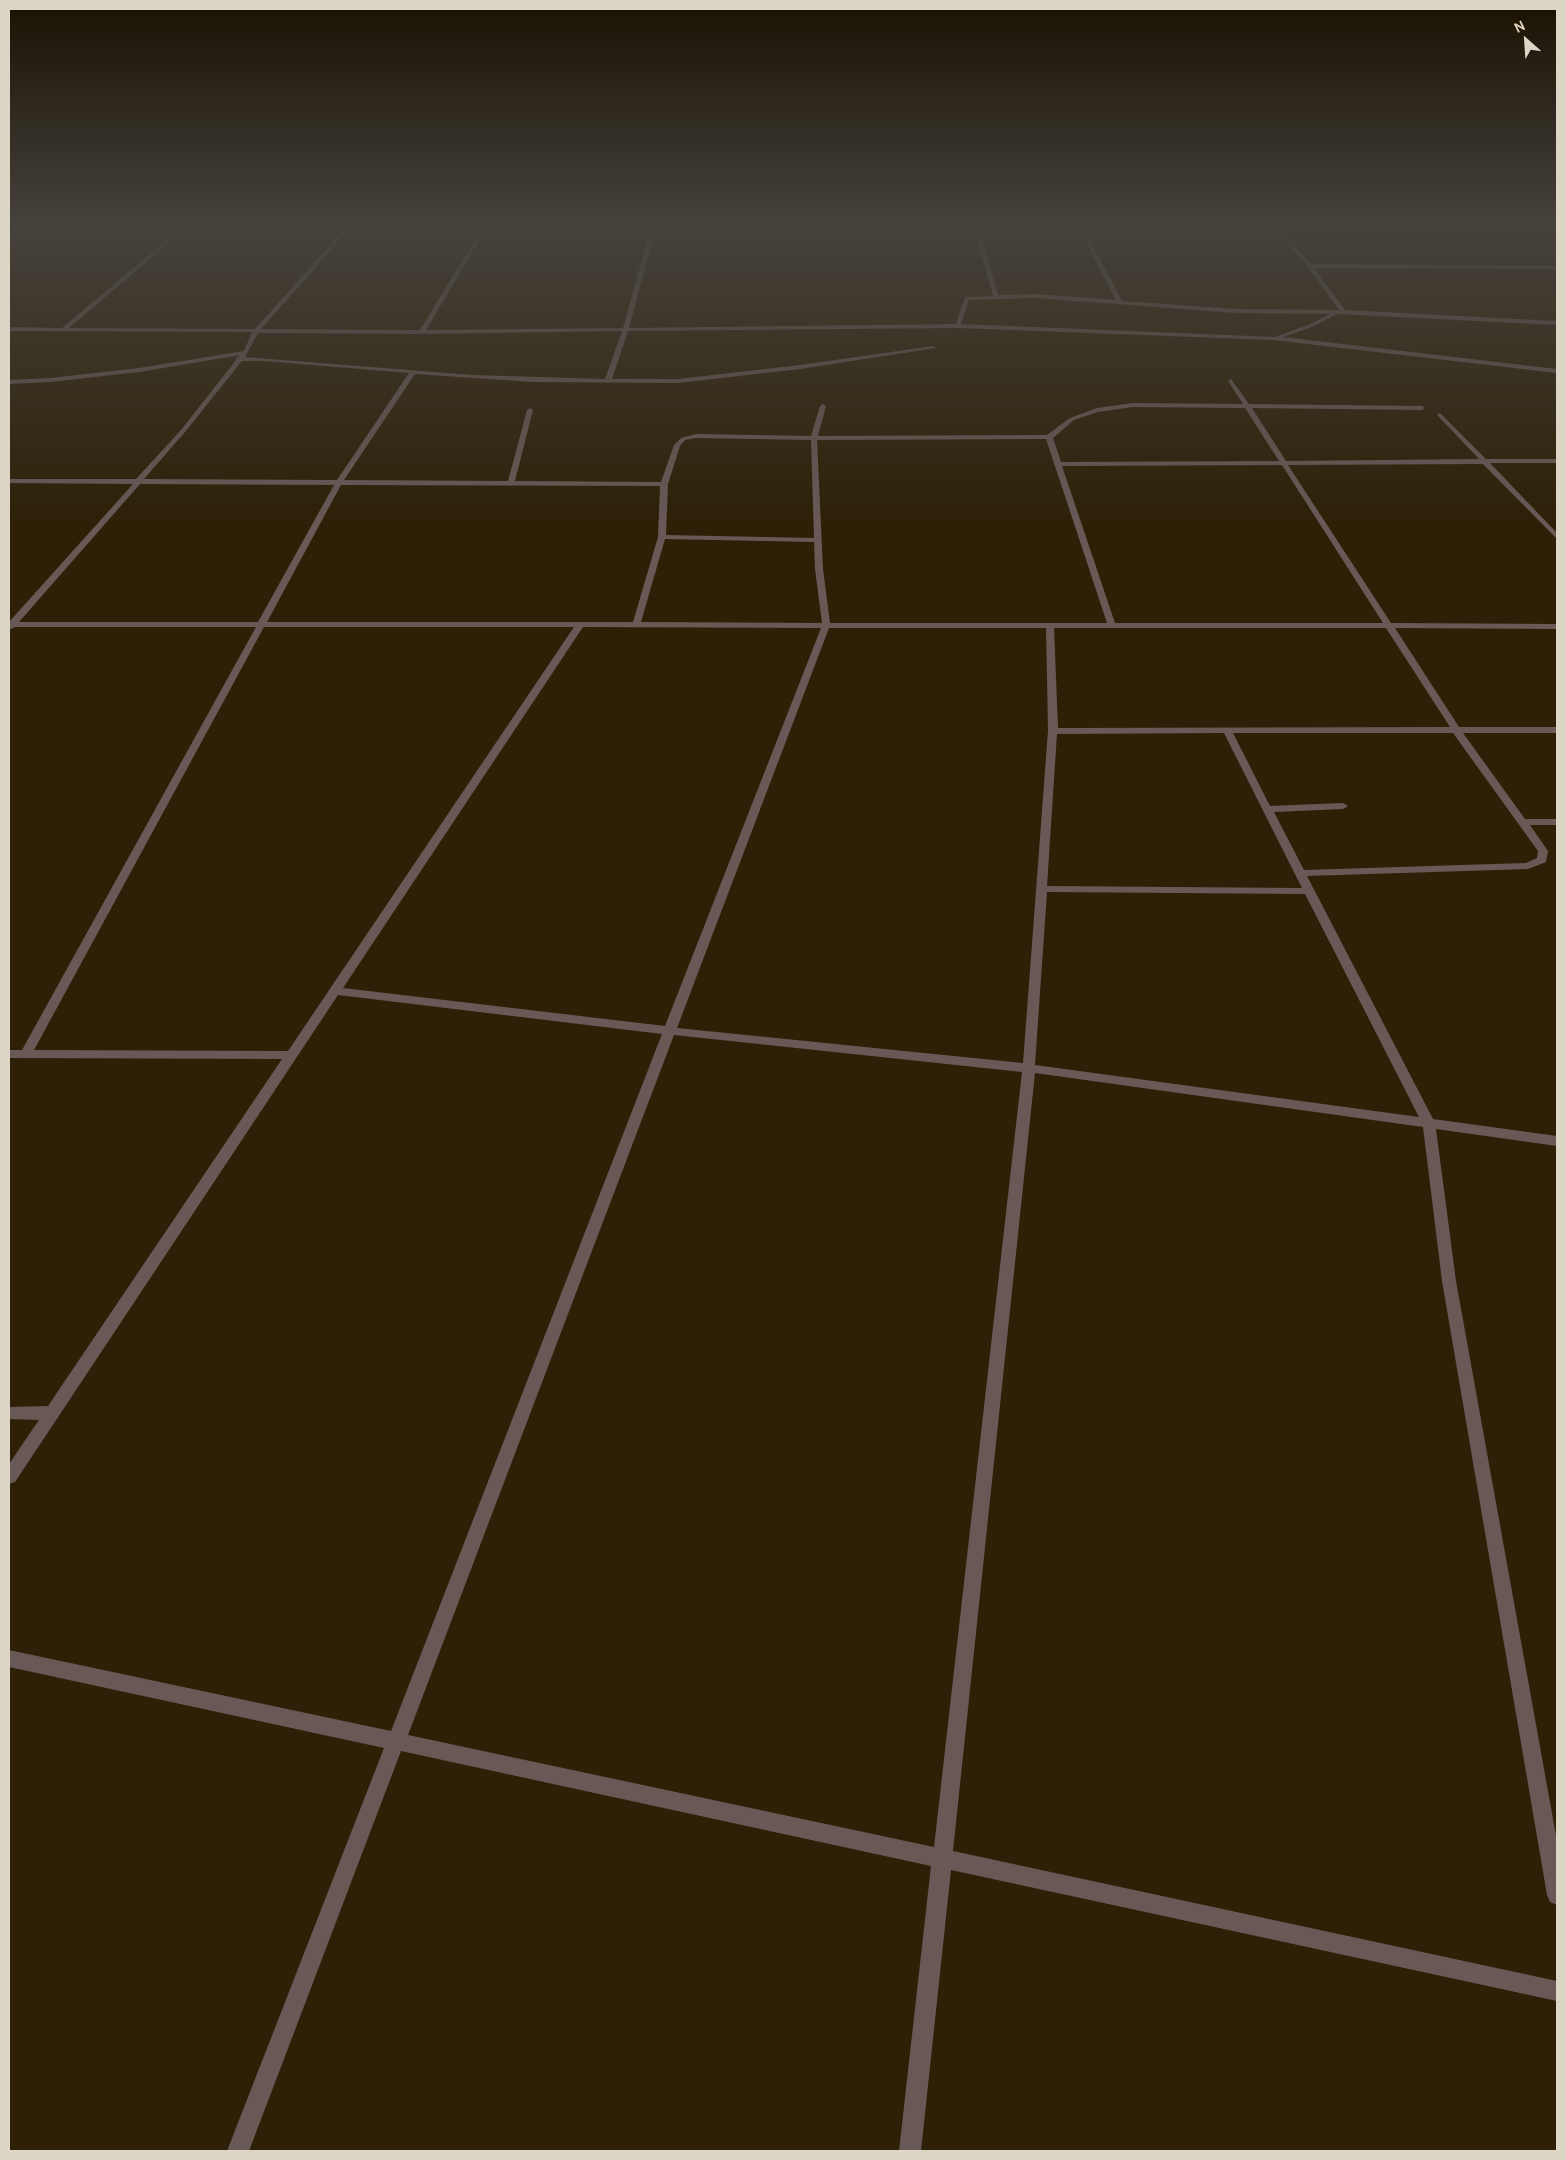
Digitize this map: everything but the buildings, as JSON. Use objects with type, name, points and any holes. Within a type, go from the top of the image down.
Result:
[{"type":"street","points":[[64,329],[68,326]]},
{"type":"street","points":[[10,625],[183,431],[238,359],[246,352],[256,331],[261,326]]},
{"type":"street","points":[[422,332],[426,326]]},
{"type":"street","points":[[608,380],[627,326]]},
{"type":"street","points":[[9,329],[422,332],[958,326],[1273,338],[1557,371]]},
{"type":"street","points":[[1273,338],[1310,326]]},
{"type":"street","points":[[238,359],[264,359],[533,380],[693,380],[933,348]]},
{"type":"street","points":[[9,382],[50,380],[139,370],[246,352]]},
{"type":"street","points":[[26,1054],[338,482],[413,372]]},
{"type":"street","points":[[1231,381],[1456,730],[1543,851],[1542,860],[1528,866],[1300,873]]},
{"type":"street","points":[[636,625],[662,537],[664,484],[677,445],[683,439],[696,436],[814,438],[1049,437],[1072,419],[1096,410],[1133,405],[1422,408]]},
{"type":"street","points":[[238,2151],[826,625],[819,569],[814,438],[823,406]]},
{"type":"street","points":[[511,483],[530,410]]},
{"type":"street","points":[[1440,415],[1557,537]]},
{"type":"street","points":[[1049,437],[1112,626]]},
{"type":"street","points":[[1058,464],[1557,461]]},
{"type":"street","points":[[9,481],[664,484]]},
{"type":"street","points":[[662,537],[818,540]]},
{"type":"street","points":[[10,625],[1557,626]]},
{"type":"street","points":[[9,1477],[580,625]]},
{"type":"street","points":[[910,2151],[1029,1068],[1054,731],[1050,625]]},
{"type":"street","points":[[1054,731],[1557,730]]},
{"type":"street","points":[[1227,731],[1430,1124],[1449,1281],[1557,1895]]},
{"type":"street","points":[[1267,809],[1342,806]]},
{"type":"street","points":[[1523,822],[1557,822]]},
{"type":"street","points":[[1042,889],[1309,892]]},
{"type":"street","points":[[334,991],[670,1031],[1029,1068],[1557,1142]]},
{"type":"street","points":[[9,1054],[292,1055]]},
{"type":"street","points":[[9,1413],[52,1413]]},
{"type":"street","points":[[9,1658],[1557,1991]]}]
